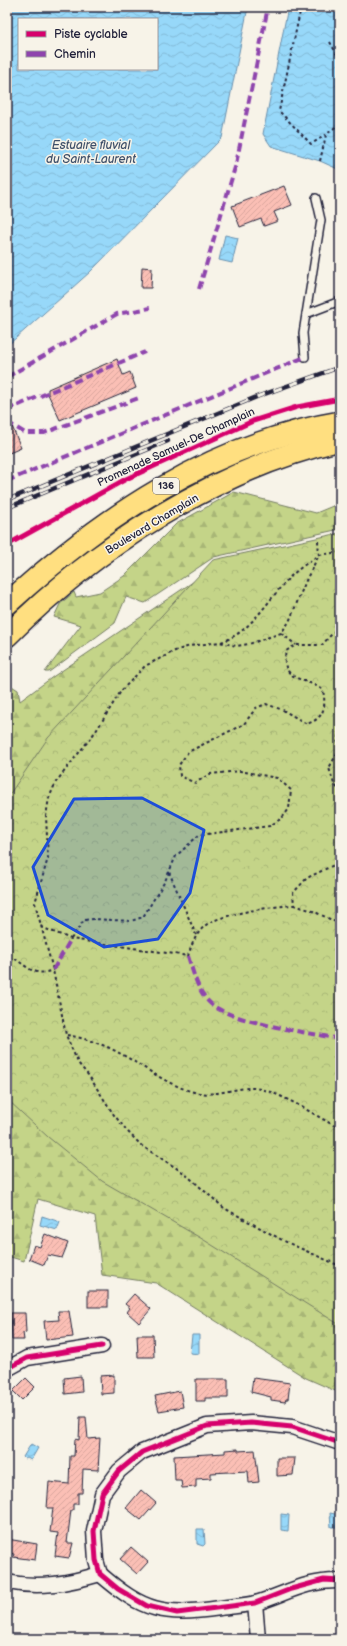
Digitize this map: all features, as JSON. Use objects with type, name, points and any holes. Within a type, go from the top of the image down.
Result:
[{"type":"main road","name":"Boulevard Champlain","points":[[7,604],[38,576],[100,527],[178,479],[231,453],[272,438],[340,422]]},
{"type":"main road","name":"Boulevard Champlain","points":[[7,636],[64,584],[103,554],[177,507],[252,469],[293,453],[340,440]]},
{"type":"street","points":[[7,1369],[27,1358],[102,1346]]},
{"type":"street","points":[[340,1443],[292,1427],[251,1423],[207,1426],[142,1452],[119,1471],[102,1494],[94,1531],[96,1560],[100,1574],[118,1590],[147,1606],[177,1613],[255,1603],[291,1589],[324,1580],[340,1581]]},
{"type":"street","points":[[7,1582],[20,1585],[44,1586],[68,1584],[100,1574]]},
{"type":"street","points":[[255,1603],[258,1639]]},
{"type":"lane","points":[[305,357],[304,333],[306,314],[321,220],[316,198]]},
{"type":"lane","points":[[306,314],[340,301]]},
{"type":"path","points":[[301,7],[279,111],[312,144],[340,123]]},
{"type":"path","points":[[330,42],[340,60]]},
{"type":"path","points":[[320,161],[326,135]]},
{"type":"path","points":[[220,642],[236,646],[250,644],[281,633],[289,622],[308,578],[320,555],[318,541]]},
{"type":"path","points":[[340,552],[320,555],[305,564],[289,578],[246,627],[229,639],[220,642],[190,646],[174,651],[138,672],[121,691],[96,731],[56,782],[48,798],[46,816],[48,858],[35,904],[53,970],[66,1035],[78,1063],[89,1076],[114,1115],[142,1146],[184,1173],[224,1208],[284,1241],[340,1266]]},
{"type":"path","points":[[71,939],[84,920],[94,918],[131,921],[143,917],[169,872],[176,856],[199,835],[270,826],[282,818],[289,809],[291,790],[277,778],[240,771],[210,774],[195,783],[180,776],[179,765],[188,752],[244,724],[256,708],[266,704],[282,710],[307,724],[316,721],[322,714],[326,705],[323,690],[314,683],[301,681],[287,670],[284,660],[286,651],[296,645],[322,645],[340,625]]},
{"type":"path","points":[[281,633],[296,645]]},
{"type":"path","points":[[340,730],[337,740],[340,748],[329,768],[334,784],[340,791]]},
{"type":"path","points":[[294,905],[293,893],[306,878],[340,862]]},
{"type":"path","points":[[169,872],[196,935]]},
{"type":"path","points":[[41,927],[71,939],[188,956],[196,935],[207,924],[224,917],[274,906],[294,905],[313,911],[340,924]]},
{"type":"path","points":[[7,967],[14,958],[38,974],[44,974],[53,970]]},
{"type":"path","points":[[66,1035],[76,1037],[120,1053],[166,1082],[195,1092],[216,1093],[249,1088],[274,1093],[340,1129]]},
{"type":"highlighted area","points":[[142,798],[204,830],[190,893],[158,939],[104,947],[48,915],[33,867],[74,799]]},
{"type":"green space","points":[[234,492],[316,513],[340,503],[340,529],[214,557],[145,603],[126,597],[115,623],[49,672],[45,672],[81,625],[54,617],[60,604],[74,592],[76,597],[100,592],[124,576],[176,524]]},
{"type":"green space","points":[[340,533],[340,1325],[204,1240],[102,1181],[48,1137],[9,1101],[7,1097],[7,798],[48,738],[213,560]]},
{"type":"green space","points":[[212,569],[340,1139],[340,1393],[306,1378],[156,1283],[102,1275],[95,1216],[38,1199],[24,1261],[7,1256],[7,683],[18,690],[20,701],[54,676]]},
{"type":"water","name":"Estuaire fluvial du Saint-Laurent","points":[[7,7],[248,7],[222,138],[90,272],[7,346]]},
{"type":"water","points":[[288,7],[340,7],[340,170],[320,161],[271,146],[263,134]]},
{"type":"water","points":[[225,235],[238,238],[232,263],[219,260]]},
{"type":"water","points":[[42,1216],[60,1222],[57,1230],[40,1225]]},
{"type":"water","points":[[192,1335],[199,1335],[199,1354],[190,1353]]},
{"type":"water","points":[[31,1444],[38,1448],[31,1460],[27,1458],[25,1459],[23,1457]]},
{"type":"water","points":[[330,1513],[340,1515],[340,1527],[331,1527]]},
{"type":"water","points":[[281,1514],[289,1515],[288,1531],[281,1530]]},
{"type":"water","points":[[197,1529],[204,1529],[205,1544],[203,1546],[197,1544]]},
{"type":"building","points":[[284,186],[292,205],[274,212],[278,221],[264,226],[261,219],[240,227],[232,206]]},
{"type":"building","points":[[142,267],[152,268],[151,288],[141,288]]},
{"type":"building","points":[[117,359],[123,375],[130,372],[136,388],[60,420],[48,394],[48,389]]},
{"type":"building","points":[[7,414],[21,448],[7,454]]},
{"type":"building","points":[[45,1234],[68,1243],[62,1258],[48,1255],[44,1265],[29,1259],[34,1245],[40,1247]]},
{"type":"building","points":[[88,1291],[108,1291],[108,1307],[88,1307]]},
{"type":"building","points":[[134,1294],[151,1309],[139,1323],[127,1312],[130,1308],[125,1304]]},
{"type":"building","points":[[58,1311],[69,1311],[73,1337],[46,1340],[44,1321],[59,1320]]},
{"type":"building","points":[[11,1313],[25,1313],[26,1332],[23,1333],[24,1340],[12,1340]]},
{"type":"building","points":[[137,1335],[153,1335],[154,1357],[138,1357]]},
{"type":"building","points":[[114,1375],[114,1393],[101,1394],[100,1376]]},
{"type":"building","points":[[81,1376],[82,1392],[65,1394],[64,1378]]},
{"type":"building","points":[[26,1378],[35,1387],[22,1400],[13,1391]]},
{"type":"building","points":[[253,1378],[290,1383],[288,1399],[286,1399],[285,1402],[271,1400],[271,1397],[251,1392]]},
{"type":"building","points":[[196,1379],[228,1379],[228,1398],[205,1398],[205,1401],[196,1401]]},
{"type":"building","points":[[180,1391],[183,1407],[159,1411],[155,1396]]},
{"type":"building","points":[[80,1417],[86,1417],[88,1439],[100,1438],[98,1470],[83,1469],[82,1493],[78,1493],[78,1504],[73,1504],[73,1510],[71,1510],[67,1543],[73,1543],[69,1558],[55,1556],[58,1533],[50,1532],[53,1508],[47,1508],[49,1482],[69,1484],[70,1456],[74,1456],[75,1439],[79,1440]]},
{"type":"building","points":[[238,1449],[238,1451],[255,1450],[259,1482],[249,1483],[248,1471],[211,1473],[211,1478],[196,1479],[196,1487],[182,1488],[181,1480],[175,1480],[174,1456],[225,1453],[225,1450]]},
{"type":"building","points":[[277,1458],[295,1458],[293,1475],[277,1476]]},
{"type":"building","points":[[141,1490],[156,1503],[141,1520],[126,1508]]},
{"type":"building","points":[[7,1539],[37,1544],[35,1560],[13,1557],[14,1554],[7,1553]]},
{"type":"building","points":[[131,1547],[148,1562],[137,1574],[120,1559]]},
{"type":"railway","points":[[7,500],[259,396],[340,367]]},
{"type":"railway","points":[[7,508],[168,441]]},
{"type":"marked path","points":[[199,289],[236,164],[268,7]]},
{"type":"marked path","points":[[7,377],[117,314],[150,308]]},
{"type":"marked path","points":[[7,410],[145,352]]},
{"type":"marked path","points":[[7,481],[305,357]]},
{"type":"marked path","points":[[7,422],[25,433],[44,433],[139,398]]},
{"type":"marked path","points":[[53,970],[71,939]]},
{"type":"marked path","points":[[188,956],[196,981],[202,993],[210,1003],[220,1010],[234,1016],[271,1026],[340,1039]]},
{"type":"cycle path","name":"Promenade Samuel-De Champlain","points":[[7,545],[126,479],[253,421],[297,407],[340,399]]},
{"type":"cycle path","points":[[7,1369],[27,1358],[102,1346]]},
{"type":"cycle path","points":[[340,1443],[292,1427],[251,1423],[207,1426],[142,1452],[119,1471],[102,1494],[94,1531],[96,1560],[100,1574],[118,1589],[147,1606],[177,1613],[255,1603],[291,1589],[324,1580],[340,1581]]}]
